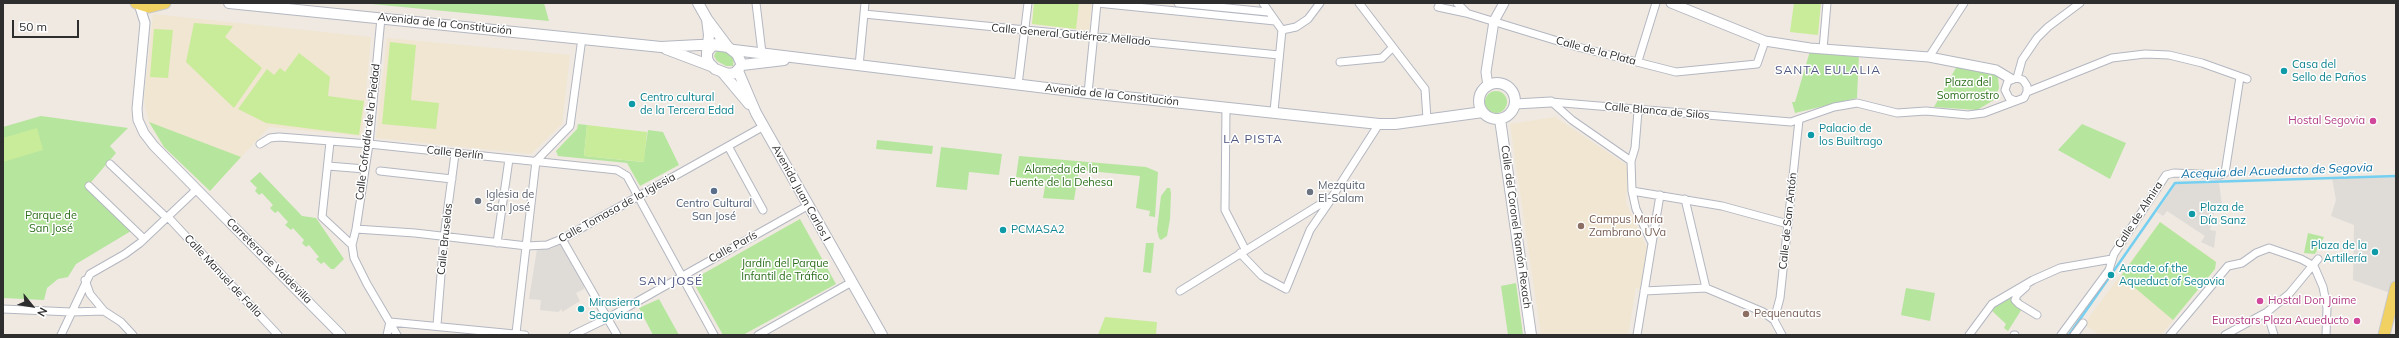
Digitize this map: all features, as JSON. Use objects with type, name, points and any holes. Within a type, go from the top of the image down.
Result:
[{"type":"main road","points":[[138,4],[153,7],[165,3]]},
{"type":"main road","name":"Avenida de la Constitución","points":[[229,3],[661,47],[711,47]]},
{"type":"main road","points":[[698,3],[707,21],[740,58],[740,68],[733,74],[723,73],[712,66],[707,59],[711,47],[707,21]]},
{"type":"main road","points":[[691,46],[702,38],[707,21]]},
{"type":"main road","name":"Avenida de la Constitución","points":[[661,47],[712,66]]},
{"type":"main road","points":[[711,47],[731,49]]},
{"type":"main road","name":"Avenida de la Constitución","points":[[731,49],[796,59],[1018,85],[1379,124],[1395,124],[1483,112]]},
{"type":"main road","name":"Avenida de la Constitución","points":[[740,68],[760,63],[796,59]]},
{"type":"main road","points":[[746,88],[748,72],[760,63]]},
{"type":"main road","name":"Avenida Juan Carlos I","points":[[740,68],[756,113]]},
{"type":"main road","name":"Avenida Juan Carlos I","points":[[723,73],[756,113],[764,126],[809,205],[850,283],[882,335]]},
{"type":"main road","points":[[1496,83],[1507,85],[1514,92],[1515,104],[1510,114],[1500,119],[1490,118],[1483,112],[1480,106],[1480,97],[1488,86],[1496,83]]},
{"type":"main road","name":"Calle del Coronel Ramón Rexach","points":[[1500,119],[1531,335]]},
{"type":"main road","points":[[2384,335],[2396,287]]},
{"type":"street","points":[[756,3],[762,53]]},
{"type":"street","points":[[859,66],[865,3]]},
{"type":"street","points":[[1018,85],[1028,3]]},
{"type":"street","points":[[1088,93],[1093,37],[1102,3],[1275,22]]},
{"type":"street","points":[[1178,3],[1265,7]]},
{"type":"street","points":[[1282,30],[1296,27],[1308,20],[1320,3]]},
{"type":"street","points":[[1359,3],[1425,90],[1427,119]]},
{"type":"street","points":[[1457,3],[1466,13]]},
{"type":"street","points":[[1488,86],[1486,72],[1494,21],[1504,3]]},
{"type":"street","points":[[1638,62],[1656,3]]},
{"type":"street","points":[[1671,3],[1765,41],[1823,49],[1929,57],[1996,70],[2014,79],[2025,83],[2027,92],[2024,98],[2015,101],[2009,98],[2005,90],[2006,84],[2014,79],[2022,60],[2037,38],[2048,27],[2080,3]]},
{"type":"street","points":[[1823,49],[1827,3]]},
{"type":"street","points":[[1929,57],[1964,3]]},
{"type":"street","points":[[138,4],[145,23]]},
{"type":"street","points":[[145,23],[153,7]]},
{"type":"street","points":[[1263,20],[1265,7]]},
{"type":"street","points":[[1265,7],[1282,30],[1274,112]]},
{"type":"street","name":"Calle de la Plata","points":[[1438,7],[1494,21],[1574,46],[1679,73],[1757,64],[1765,41]]},
{"type":"street","name":"Calle General Gutiérrez Mellado","points":[[864,14],[1279,55]]},
{"type":"street","name":"Calle Cofradía de la Piedad","points":[[352,245],[356,229],[369,144],[381,18]]},
{"type":"street","name":"Carretera de Valdevilla","points":[[145,23],[137,104],[138,120],[144,133],[154,146],[341,335]]},
{"type":"street","points":[[390,322],[437,325],[522,334],[527,246],[536,161],[570,126],[582,38]]},
{"type":"street","points":[[1340,62],[1382,58],[1392,48]]},
{"type":"street","name":"Calle de Almira","points":[[2027,92],[2112,58],[2145,54],[2169,55],[2202,63],[2243,78],[2227,168],[2222,175],[2166,175],[2112,259],[2109,270],[2061,335]]},
{"type":"street","name":"Calle Blanca de Silos","points":[[1515,104],[1551,102],[1637,113],[1791,122],[1834,107],[1857,103],[1897,113],[1928,111],[1978,114],[2005,107],[2015,101]]},
{"type":"street","points":[[1551,102],[1572,120],[1631,161]]},
{"type":"street","points":[[1226,107],[1225,210],[1243,251],[1262,276],[1286,289],[1310,230],[1379,124]]},
{"type":"street","points":[[1637,113],[1635,148],[1631,161],[1632,191],[1636,210],[1651,241]]},
{"type":"street","name":"Calle de San Antón","points":[[1774,320],[1779,306],[1799,120]]},
{"type":"street","name":"Calle Tomasa de la Iglesia","points":[[356,229],[527,246],[547,245],[562,240],[764,126]]},
{"type":"street","name":"Calle Berlín","points":[[260,144],[275,137],[369,144],[617,170],[626,176],[714,335]]},
{"type":"street","points":[[330,142],[322,217],[352,245],[354,258],[367,284],[397,335]]},
{"type":"street","points":[[728,146],[763,210]]},
{"type":"street","name":"Calle Bruselas","points":[[437,325],[444,237],[455,154]]},
{"type":"street","points":[[497,243],[509,159]]},
{"type":"street","name":"Calle Manuel de Falla","points":[[110,164],[168,217],[278,335]]},
{"type":"street","points":[[328,166],[365,169]]},
{"type":"street","points":[[380,171],[452,179]]},
{"type":"street","points":[[89,186],[144,239]]},
{"type":"street","points":[[61,335],[85,280],[90,274],[125,254],[144,239],[197,189]]},
{"type":"street","points":[[1632,191],[1722,206],[1788,224]]},
{"type":"street","points":[[1637,335],[1651,241],[1660,195]]},
{"type":"street","points":[[1180,291],[1332,197]]},
{"type":"street","points":[[1685,199],[1706,288]]},
{"type":"street","name":"Calle París","points":[[573,335],[608,318],[809,205]]},
{"type":"street","points":[[562,240],[617,335]]},
{"type":"street","points":[[2170,335],[2228,266],[2242,263],[2260,251],[2269,248],[2301,259],[2314,266],[2323,287],[2326,308],[2326,335]]},
{"type":"street","points":[[1969,335],[1992,304],[2033,280],[2060,268],[2112,259]]},
{"type":"street","points":[[2225,335],[2267,312],[2294,290],[2318,259]]},
{"type":"street","points":[[85,280],[90,294],[104,311],[121,322],[133,335]]},
{"type":"street","points":[[2033,280],[2015,298],[2018,304],[2037,315]]},
{"type":"street","points":[[758,335],[850,283]]},
{"type":"street","points":[[1644,291],[1706,288],[1759,310],[1774,320],[1781,335]]},
{"type":"street","points":[[3,309],[71,312],[104,311]]},
{"type":"street","points":[[2267,312],[2274,335]]},
{"type":"street","points":[[388,335],[390,322]]},
{"type":"street","points":[[2074,335],[2083,323]]},
{"type":"shaded area","points":[[1034,3],[1092,3],[1089,31],[1032,24]]},
{"type":"shaded area","points":[[153,14],[371,37],[362,136],[269,127],[210,191],[164,147],[149,122],[144,100]]},
{"type":"shaded area","points":[[387,38],[570,55],[562,124],[531,154],[376,138]]},
{"type":"shaded area","name":"Campus María Zambrano UVa","points":[[1555,117],[1628,166],[1626,203],[1647,248],[1640,290],[1636,287],[1628,335],[1541,335],[1510,124]]},
{"type":"shaded area","name":"Plaza de la Artillería","points":[[2396,177],[2396,295],[2353,280],[2354,225],[2331,216],[2336,200],[2332,178]]},
{"type":"shaded area","name":"Plaza de Día Sanz","points":[[2219,183],[2222,204],[2216,205],[2210,230],[2216,231],[2214,248],[2201,242],[2205,236],[2167,211],[2163,216],[2157,212],[2176,184]]},
{"type":"shaded area","points":[[2160,222],[2213,259],[2216,262],[2215,269],[2161,335],[2100,335],[2084,324]]},
{"type":"shaded area","points":[[561,244],[584,282],[584,289],[576,293],[580,301],[562,312],[562,309],[558,312],[540,310],[541,300],[529,299],[537,249],[551,249]]},
{"type":"green space","points":[[361,3],[544,3],[549,21]]},
{"type":"green space","points":[[1034,3],[1079,3],[1076,29],[1032,24]]},
{"type":"green space","points":[[1794,3],[1821,3],[1818,35],[1790,32]]},
{"type":"green space","points":[[194,23],[233,26],[225,37],[262,68],[234,108],[186,62]]},
{"type":"green space","points":[[154,29],[173,30],[168,78],[150,77]]},
{"type":"green space","points":[[390,42],[416,45],[411,100],[439,103],[436,129],[382,124]]},
{"type":"green space","points":[[717,50],[727,52],[734,58],[733,66],[726,66],[717,61],[714,56]]},
{"type":"green space","points":[[1810,51],[1859,53],[1857,98],[1795,113],[1792,102],[1795,102]]},
{"type":"green space","points":[[299,53],[330,77],[328,96],[364,101],[359,135],[266,123],[238,109],[267,69],[274,75],[280,68],[285,72]]},
{"type":"green space","name":"Plaza del Somorrostro","points":[[1957,66],[1995,74],[1998,77],[1999,88],[1994,100],[1977,110],[1934,107]]},
{"type":"green space","points":[[1496,91],[1504,94],[1507,102],[1504,110],[1496,113],[1488,110],[1485,102],[1488,94]]},
{"type":"green space","name":"Parque de San José","points":[[41,116],[128,128],[110,146],[116,153],[86,188],[131,231],[76,264],[68,277],[58,279],[47,288],[44,300],[3,298],[3,127]]},
{"type":"green space","points":[[149,122],[241,157],[210,191],[164,147]]},
{"type":"green space","points":[[578,124],[587,125],[584,156],[643,162],[648,130],[663,132],[679,165],[640,186],[627,163],[558,156],[556,151],[577,129]]},
{"type":"green space","points":[[2082,124],[2126,143],[2110,179],[2058,150]]},
{"type":"green space","points":[[587,125],[647,132],[644,162],[584,156]]},
{"type":"green space","points":[[37,128],[43,150],[3,162],[3,138]]},
{"type":"green space","points":[[877,140],[933,146],[932,154],[876,149]]},
{"type":"green space","name":"Alameda de la Fuente de la Dehesa","points":[[941,147],[1002,154],[999,175],[969,172],[967,190],[936,187]]},
{"type":"green space","name":"Alameda de la Fuente de la Dehesa","points":[[1019,156],[1146,167],[1158,172],[1155,217],[1149,216],[1150,211],[1136,208],[1140,176],[1079,170],[1074,200],[1043,198],[1046,181],[1016,177]]},
{"type":"green space","points":[[260,172],[302,216],[316,218],[344,259],[334,269],[331,269],[324,262],[321,264],[316,259],[319,257],[309,245],[306,247],[302,243],[304,240],[293,228],[291,230],[285,225],[288,222],[278,211],[275,213],[270,208],[273,205],[262,193],[259,195],[255,191],[257,188],[250,181]]},
{"type":"green space","points":[[1167,188],[1170,188],[1171,193],[1170,219],[1167,236],[1161,240],[1157,230],[1161,196]]},
{"type":"green space","name":"Jardín del Parque Infantil de Tráfico","points":[[800,219],[836,284],[743,335],[723,335],[692,280]]},
{"type":"green space","points":[[2160,222],[2216,262],[2215,269],[2173,320],[2121,276]]},
{"type":"green space","points":[[2308,233],[2324,237],[2315,254],[2304,253]]},
{"type":"green space","points":[[1146,243],[1154,243],[1151,273],[1143,272]]},
{"type":"green space","points":[[1516,283],[1523,335],[1508,335],[1501,286]]},
{"type":"green space","points":[[1906,288],[1935,293],[1930,321],[1901,315]]},
{"type":"green space","points":[[2016,294],[2025,304],[2008,331],[2004,328],[2006,324],[1990,309]]},
{"type":"green space","points":[[659,299],[679,335],[653,335],[639,308]]},
{"type":"green space","points":[[1105,317],[1157,322],[1156,335],[1098,335]]},
{"type":"waterway","name":"Acequia del Acueducto de Segovia","points":[[2069,335],[2175,183],[2396,176]]},
{"type":"place","name":"Casa del Sello de Paños","points":[[2284,71]]},
{"type":"place","name":"Centro cultural de la Tercera Edad","points":[[632,104]]},
{"type":"place","name":"Hostal Segovia","points":[[2373,121]]},
{"type":"place","name":"Palacio de los Builtrago","points":[[1811,135]]},
{"type":"place","name":"Centro Cultural San José","points":[[714,191]]},
{"type":"place","name":"Mezquita El-Salam","points":[[1310,192]]},
{"type":"place","name":"Iglesia de San José","points":[[478,201]]},
{"type":"place","name":"Plaza de Día Sanz","points":[[2192,214]]},
{"type":"place","name":"Campus María Zambrano UVa","points":[[1581,226]]},
{"type":"place","name":"PCMASA2","points":[[1003,230]]},
{"type":"place","name":"Plaza de la Artillería","points":[[2375,252]]},
{"type":"place","name":"Arcade of the Aqueduct of Segovia","points":[[2111,275]]},
{"type":"place","name":"Hostal Don Jaime","points":[[2260,301]]},
{"type":"place","name":"Mirasierra Segoviana","points":[[581,309]]},
{"type":"place","name":"Pequenautas","points":[[1746,314]]},
{"type":"place","name":"Eurostars Plaza Acueducto","points":[[2357,321]]},
{"type":"district","name":"SANTA EULALIA","points":[[1828,70]]},
{"type":"district","name":"LA PISTA","points":[[1253,139]]},
{"type":"district","name":"SAN JOSÉ","points":[[671,281]]}]
